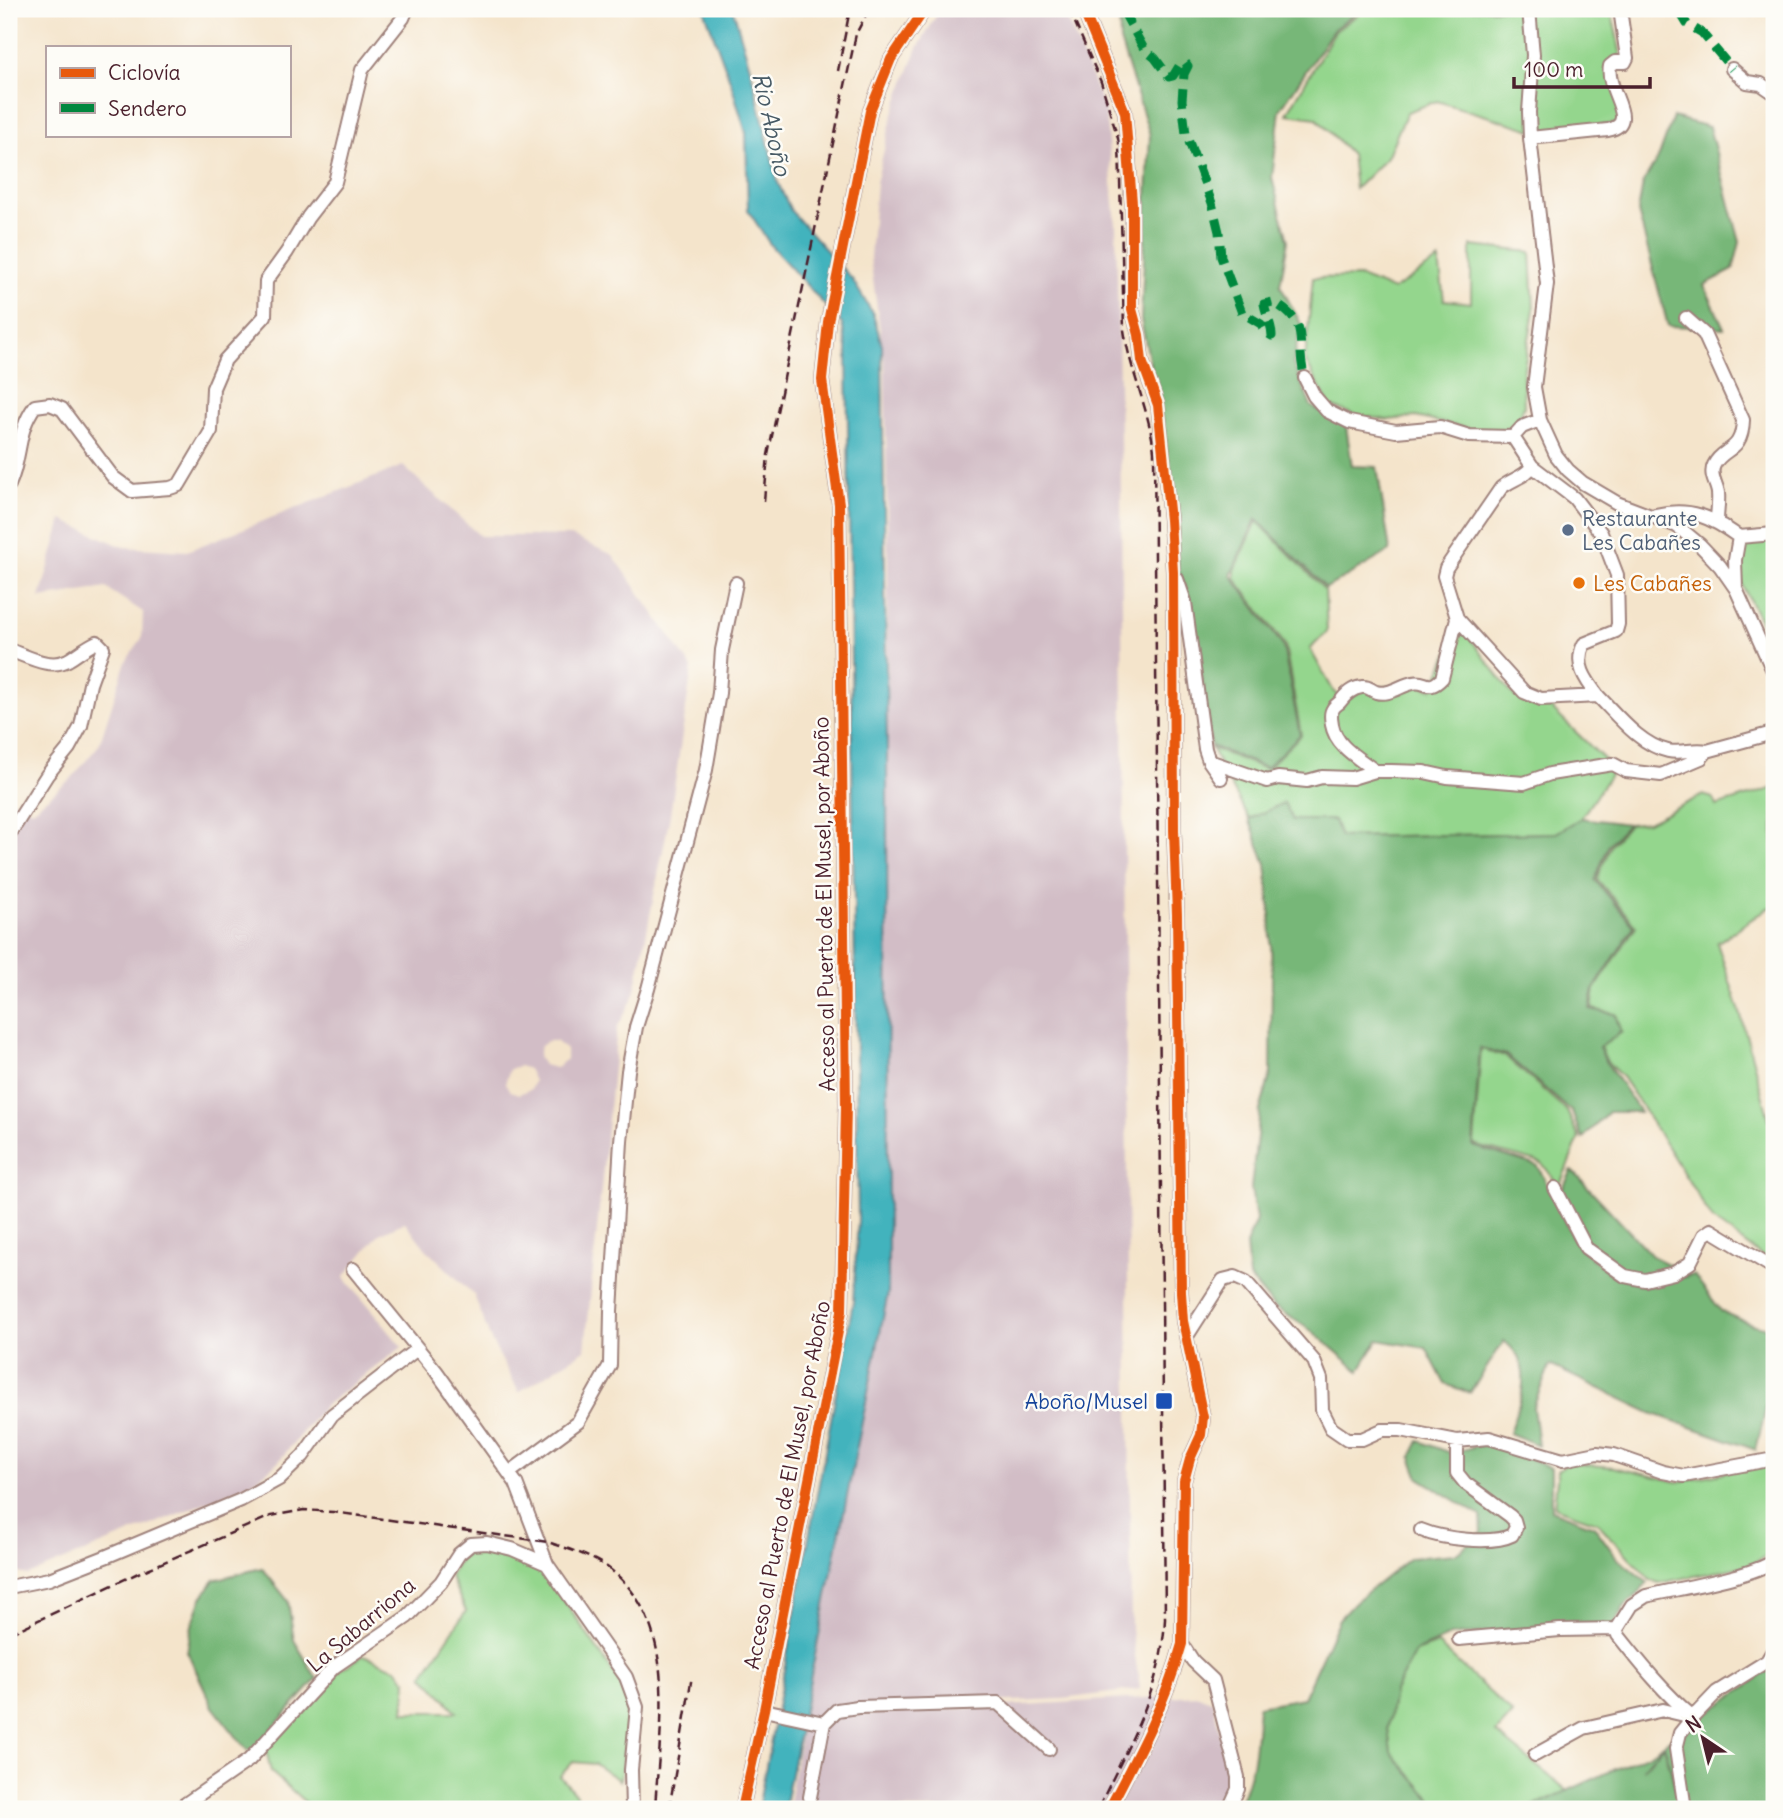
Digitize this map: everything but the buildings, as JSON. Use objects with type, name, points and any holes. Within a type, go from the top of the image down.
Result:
[{"type":"street","points":[[9,485],[17,468],[25,419],[35,406],[50,404],[62,410],[113,477],[132,491],[179,485],[211,431],[213,388],[225,360],[265,316],[266,281],[308,217],[335,182],[362,70],[403,18],[407,9]]},
{"type":"street","name":"Acceso al Puerto de El Musel, por Aboño","points":[[742,1809],[768,1710],[842,1311],[846,1105],[839,504],[821,380],[828,322],[870,111],[891,59],[925,9]]},
{"type":"street","points":[[1083,9],[1125,112],[1132,203],[1132,309],[1142,361],[1158,405],[1165,456],[1173,572],[1181,1292],[1183,1321],[1203,1417],[1201,1435],[1184,1481],[1182,1644],[1176,1668],[1140,1751],[1109,1809]]},
{"type":"street","points":[[1529,9],[1532,55],[1530,138],[1547,284],[1534,387],[1540,420],[1556,455],[1583,483],[1617,503],[1677,526],[1700,545],[1737,589],[1774,673]]},
{"type":"street","points":[[1530,138],[1608,130],[1617,128],[1623,122],[1609,72],[1615,61],[1625,62],[1627,58],[1620,9]]},
{"type":"street","points":[[1732,69],[1747,82],[1761,84],[1774,93]]},
{"type":"street","points":[[1686,318],[1704,334],[1744,420],[1743,432],[1734,448],[1716,462],[1712,469],[1718,493],[1717,522]]},
{"type":"street","points":[[1305,378],[1314,396],[1327,411],[1349,422],[1396,431],[1440,427],[1469,436],[1513,437]]},
{"type":"street","points":[[1513,437],[1522,426],[1540,420]]},
{"type":"street","points":[[1513,437],[1532,466],[1574,498],[1590,516],[1601,533],[1617,575],[1616,631],[1584,644],[1581,650],[1583,676],[1598,696],[1638,735],[1654,746],[1674,752],[1698,749],[1707,751]]},
{"type":"street","points":[[1532,466],[1529,472],[1512,479],[1501,488],[1446,568],[1444,576],[1457,618],[1524,692],[1541,699],[1554,700],[1598,696]]},
{"type":"street","points":[[1653,516],[1681,512],[1697,514],[1717,522],[1739,537],[1774,534]]},
{"type":"street","points":[[1737,589],[1734,560],[1739,537]]},
{"type":"street","points":[[1173,572],[1181,586],[1185,602],[1209,761],[1221,778]]},
{"type":"street","points":[[509,1473],[578,1422],[610,1365],[621,1141],[628,1071],[636,1027],[706,769],[719,694],[722,650],[736,583]]},
{"type":"street","points":[[1375,771],[1341,743],[1334,732],[1331,715],[1333,708],[1353,689],[1359,687],[1367,686],[1377,692],[1398,689],[1416,682],[1435,685],[1442,678],[1457,618]]},
{"type":"street","points":[[9,650],[51,664],[66,661],[97,642],[103,648],[90,684],[81,726],[69,748],[47,775],[9,835]]},
{"type":"street","points":[[1209,761],[1267,781],[1278,778],[1307,781],[1322,777],[1352,778],[1375,771],[1424,772],[1447,777],[1524,783],[1550,775],[1613,764],[1626,771],[1661,775],[1701,758],[1707,751],[1735,741],[1774,735]]},
{"type":"street","points":[[1555,1188],[1586,1248],[1625,1276],[1645,1280],[1674,1273],[1690,1263],[1704,1235],[1711,1230],[1774,1268]]},
{"type":"street","points":[[353,1269],[417,1349],[516,1483],[547,1564],[626,1678],[637,1707],[631,1770],[632,1809]]},
{"type":"street","points":[[1187,1336],[1223,1280],[1235,1277],[1246,1282],[1314,1361],[1321,1378],[1322,1410],[1331,1428],[1347,1439],[1362,1439],[1382,1430],[1401,1430],[1457,1441],[1489,1438],[1563,1460],[1597,1453],[1614,1455],[1662,1472],[1684,1476],[1774,1459]]},
{"type":"street","points":[[9,1587],[49,1578],[104,1557],[241,1500],[279,1479],[303,1456],[332,1415],[417,1349]]},
{"type":"street","points":[[1421,1530],[1433,1535],[1491,1540],[1512,1535],[1516,1527],[1510,1516],[1465,1483],[1457,1473],[1457,1441]]},
{"type":"street","name":"La Sabarriona","points":[[178,1809],[249,1760],[334,1667],[407,1617],[441,1582],[459,1554],[471,1544],[487,1543],[499,1546],[547,1564]]},
{"type":"street","points":[[1693,1717],[1671,1699],[1640,1664],[1618,1635],[1617,1629],[1632,1605],[1646,1596],[1766,1567],[1774,1561]]},
{"type":"street","points":[[1459,1639],[1560,1630],[1617,1629]]},
{"type":"street","points":[[1182,1644],[1193,1661],[1213,1680],[1238,1777],[1238,1789],[1229,1809]]},
{"type":"street","points":[[1685,1809],[1676,1749],[1681,1733],[1717,1692],[1767,1661],[1774,1649]]},
{"type":"street","points":[[810,1797],[824,1723],[837,1710],[998,1703],[1049,1749]]},
{"type":"street","points":[[768,1710],[824,1723]]},
{"type":"street","points":[[1535,1755],[1584,1728],[1663,1710],[1693,1717]]},
{"type":"shaded area","points":[[940,9],[1063,9],[1105,110],[1116,224],[1121,491],[1131,1629],[1140,1689],[1063,1699],[858,1707],[832,1716],[1199,1695],[1213,1702],[1228,1774],[1218,1809],[788,1809],[888,1293],[888,563],[885,365],[870,258],[876,183],[893,113],[917,50]]},
{"type":"shaded area","points":[[403,466],[480,536],[571,536],[613,555],[692,668],[670,815],[634,996],[617,1028],[585,1350],[519,1392],[491,1340],[474,1295],[426,1249],[405,1222],[379,1234],[344,1277],[402,1347],[323,1407],[278,1462],[251,1484],[28,1575],[9,1571],[9,799],[32,810],[71,779],[99,745],[126,661],[142,638],[143,612],[106,588],[40,598],[62,520],[123,547],[187,551]],"holes":[[[547,1041],[556,1041],[566,1050],[566,1059],[556,1068],[543,1065],[538,1057],[540,1047]],[[519,1066],[528,1069],[534,1081],[531,1089],[519,1094],[510,1091],[505,1083],[510,1069]]]},
{"type":"green space","points":[[1119,9],[1362,9],[1334,29],[1280,110],[1272,178],[1288,241],[1280,285],[1301,324],[1293,364],[1311,406],[1346,426],[1352,466],[1377,467],[1390,551],[1326,588],[1256,519],[1231,575],[1283,646],[1300,735],[1266,768],[1211,746],[1189,596],[1178,569],[1165,437],[1141,320],[1150,135],[1120,41]]},
{"type":"green space","points":[[1366,9],[1611,9],[1621,55],[1608,63],[1622,115],[1616,124],[1539,132],[1437,101],[1407,112],[1387,157],[1355,189],[1351,154],[1316,118],[1287,114],[1335,31]]},
{"type":"green space","points":[[1673,117],[1709,127],[1740,242],[1733,270],[1704,285],[1724,328],[1668,326],[1638,212],[1643,183],[1659,156]]},
{"type":"green space","points":[[1471,246],[1531,252],[1534,310],[1523,374],[1524,406],[1517,424],[1496,435],[1416,417],[1388,420],[1355,415],[1330,406],[1305,360],[1313,278],[1360,277],[1393,290],[1439,260],[1444,300],[1471,303]]},
{"type":"green space","points":[[1257,521],[1325,590],[1327,632],[1310,649],[1334,692],[1346,700],[1363,689],[1416,684],[1432,689],[1461,626],[1512,694],[1552,709],[1614,769],[1581,818],[1556,833],[1340,837],[1334,820],[1293,820],[1284,803],[1249,819],[1211,748],[1266,769],[1301,735],[1285,645],[1235,578],[1235,570]]},
{"type":"green space","points":[[1774,538],[1774,649],[1739,579],[1739,550],[1746,541]]},
{"type":"green space","points":[[1774,788],[1774,907],[1768,908],[1717,943],[1739,1009],[1774,1138],[1774,1265],[1713,1220],[1639,1102],[1622,1077],[1607,1062],[1600,1047],[1622,1032],[1616,1014],[1592,1009],[1595,989],[1636,926],[1597,879],[1611,845],[1629,824],[1648,822],[1703,795],[1713,798],[1716,806]]},
{"type":"green space","points":[[1284,803],[1293,820],[1334,820],[1340,837],[1556,833],[1581,818],[1628,824],[1609,844],[1595,880],[1634,926],[1594,989],[1590,1009],[1615,1014],[1621,1032],[1599,1047],[1640,1112],[1609,1112],[1582,1139],[1572,1112],[1506,1055],[1480,1048],[1473,1146],[1538,1166],[1577,1246],[1612,1275],[1645,1286],[1694,1275],[1722,1312],[1754,1325],[1774,1329],[1774,1391],[1769,1395],[1756,1450],[1651,1413],[1550,1365],[1533,1407],[1538,1445],[1509,1433],[1521,1396],[1523,1373],[1514,1351],[1504,1341],[1470,1393],[1445,1384],[1426,1348],[1378,1340],[1359,1371],[1312,1331],[1273,1306],[1249,1277],[1246,1245],[1256,1220],[1251,1188],[1260,1110],[1271,1073],[1272,978],[1266,864],[1249,819]]},
{"type":"green space","points":[[1481,1049],[1505,1056],[1567,1111],[1579,1138],[1559,1187],[1542,1163],[1474,1145]]},
{"type":"green space","points":[[1572,1170],[1652,1256],[1688,1274],[1645,1284],[1579,1246],[1562,1190]]},
{"type":"green space","points":[[1419,1441],[1451,1453],[1493,1442],[1551,1468],[1551,1510],[1594,1526],[1617,1558],[1648,1583],[1624,1607],[1613,1626],[1571,1624],[1450,1636],[1415,1652],[1394,1691],[1388,1728],[1391,1752],[1440,1809],[1237,1809],[1251,1770],[1258,1706],[1303,1698],[1339,1619],[1355,1602],[1410,1558],[1455,1554],[1482,1533],[1481,1516],[1419,1478],[1411,1457]]},
{"type":"green space","points":[[1774,1462],[1774,1552],[1750,1565],[1659,1583],[1650,1580],[1597,1522],[1554,1507],[1558,1470],[1567,1463],[1613,1467],[1678,1482]]},
{"type":"green space","points":[[474,1548],[487,1548],[541,1567],[619,1681],[629,1707],[620,1781],[595,1764],[573,1762],[560,1776],[588,1809],[313,1809],[271,1772],[266,1749],[337,1672],[364,1655],[397,1669],[407,1681],[404,1712],[457,1712],[423,1675],[466,1611],[450,1576],[462,1557]]},
{"type":"green space","points":[[262,1568],[288,1601],[294,1640],[317,1679],[253,1750],[247,1750],[213,1707],[187,1651],[192,1625],[202,1598],[214,1580]]},
{"type":"green space","points":[[1438,1644],[1513,1714],[1496,1733],[1568,1791],[1527,1809],[1440,1809],[1391,1753],[1388,1728],[1394,1691],[1415,1652]]},
{"type":"green space","points":[[1774,1667],[1774,1804],[1769,1809],[1682,1809],[1664,1744]]},
{"type":"green space","points":[[1663,1744],[1643,1769],[1664,1745],[1681,1809],[1527,1809],[1649,1754]]},
{"type":"water","points":[[704,9],[733,9],[778,183],[791,211],[852,279],[873,314],[882,345],[887,749],[888,1293],[784,1809],[758,1809],[853,1302],[858,1220],[847,348],[842,324],[771,246],[748,210],[746,133]]},
{"type":"railway","points":[[838,71],[850,9]]},
{"type":"railway","points":[[764,501],[768,455],[847,76],[856,34],[869,9]]},
{"type":"railway","points":[[1069,9],[1101,82],[1119,142],[1124,330],[1154,451],[1165,1619],[1162,1645],[1150,1694],[1098,1809]]},
{"type":"railway","points":[[9,1634],[136,1574],[271,1516],[304,1510],[548,1542],[607,1567],[631,1590],[647,1617],[656,1647],[661,1679],[655,1809]]},
{"type":"railway","points":[[669,1809],[692,1676]]},
{"type":"marked path","points":[[1122,9],[1144,49],[1155,58],[1169,77],[1173,76],[1181,63],[1185,62],[1188,66],[1184,74],[1182,100],[1186,134],[1212,203],[1219,232],[1221,257],[1242,313],[1261,324],[1265,332],[1272,336],[1264,304],[1273,302],[1293,318],[1300,335],[1305,378]]},
{"type":"marked path","points":[[1678,9],[1687,24],[1702,33],[1732,69]]},
{"type":"cycle path","points":[[742,1809],[842,1311],[846,1105],[839,504],[822,380],[828,322],[870,111],[891,59],[925,9]]},
{"type":"cycle path","points":[[1083,9],[1125,112],[1132,203],[1132,309],[1142,361],[1158,405],[1170,520],[1173,572],[1181,1292],[1183,1321],[1203,1417],[1201,1435],[1184,1481],[1182,1644],[1159,1708],[1109,1809]]},
{"type":"place","name":"Restaurante Les Cabañes","points":[[1568,530]]},
{"type":"place","name":"Les Cabañes","points":[[1579,583]]},
{"type":"place","name":"Aboño/Musel","points":[[1164,1401]]},
{"type":"water label","name":"Rio Aboño","points":[[772,124]]}]
